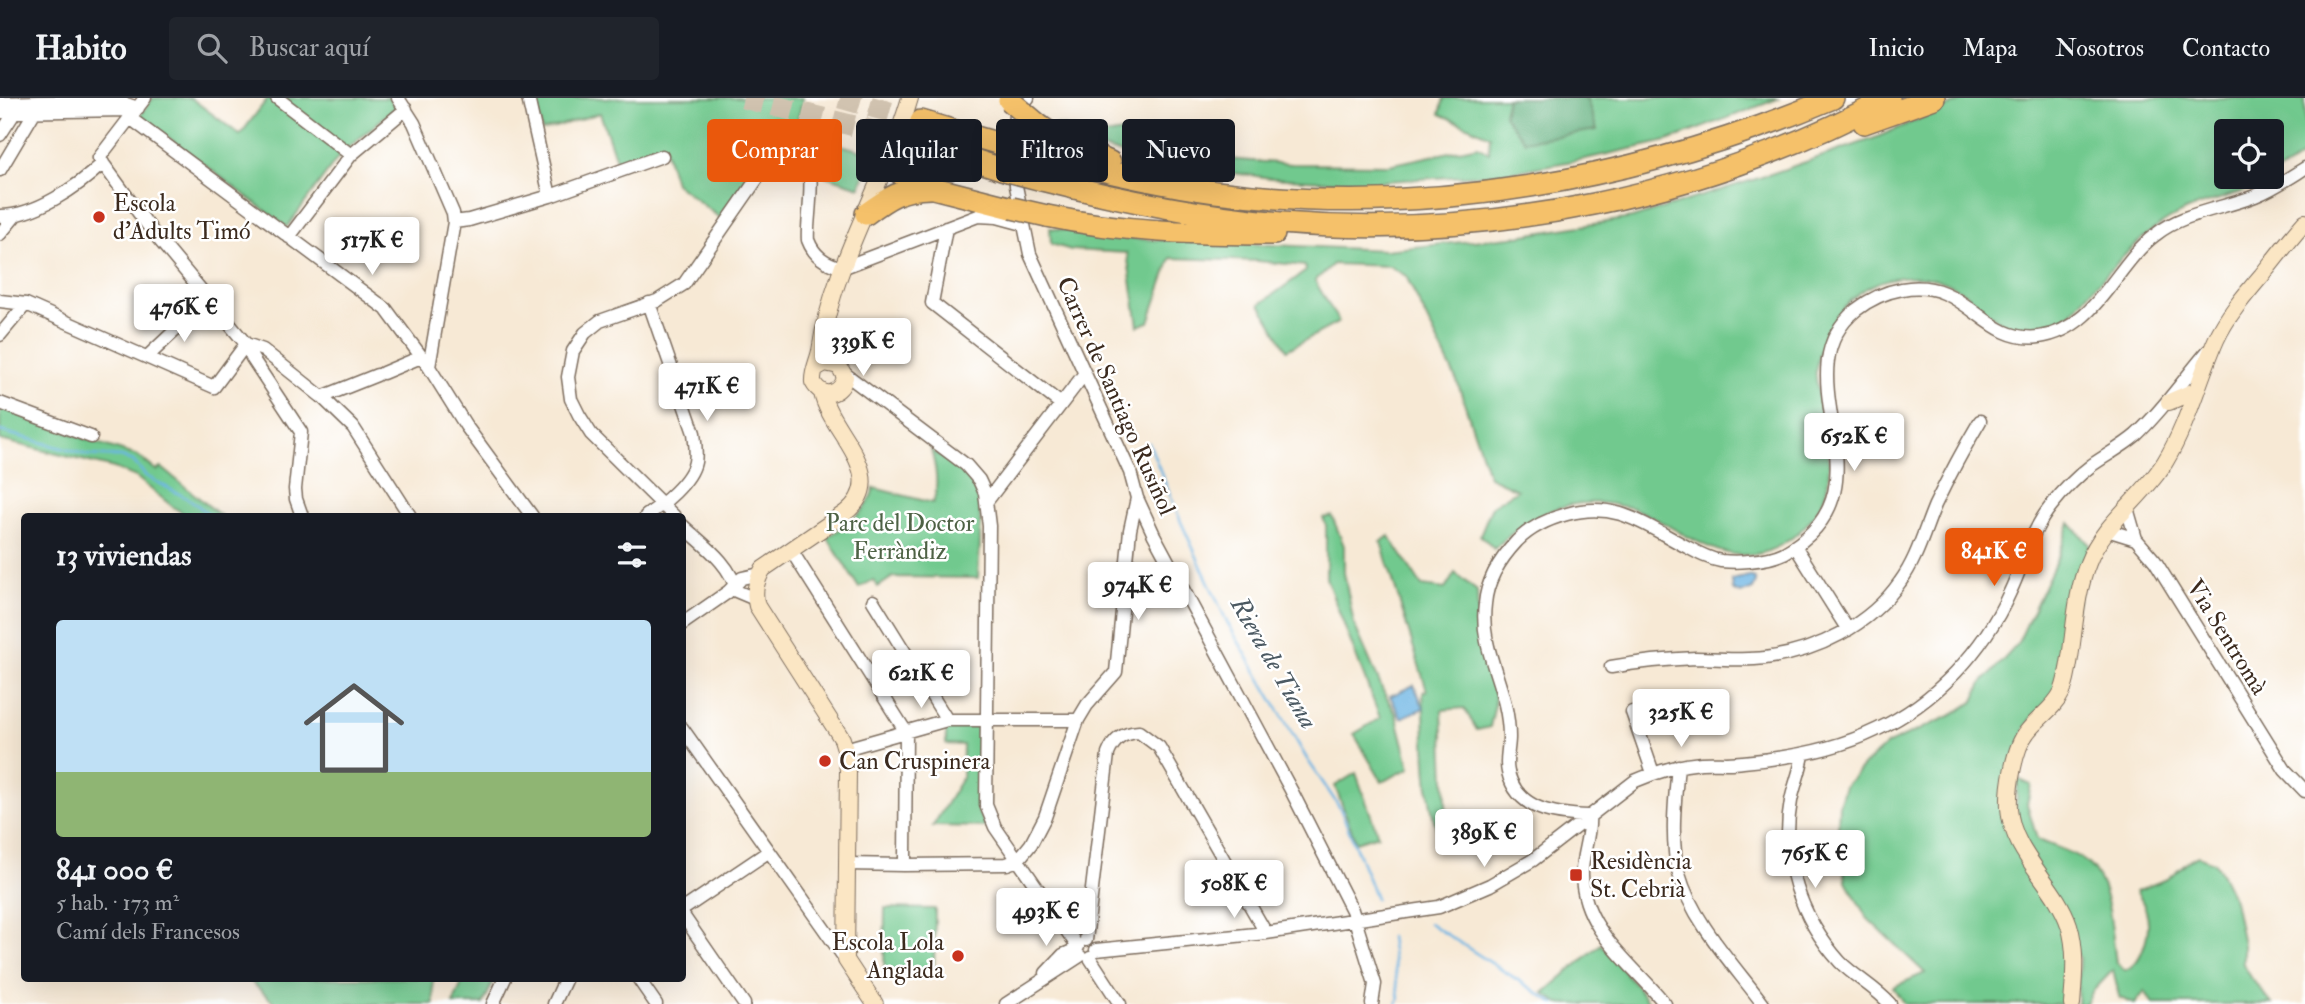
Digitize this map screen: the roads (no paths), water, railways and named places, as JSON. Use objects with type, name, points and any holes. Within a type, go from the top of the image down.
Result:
[{"type":"highway","points":[[1800,112],[1821,98]]},
{"type":"highway","points":[[1153,182],[1215,192],[1298,199],[1398,200],[1530,187],[1616,170],[1749,132],[1833,98]]},
{"type":"highway","points":[[1122,175],[1007,146],[918,131],[1008,171],[1140,204],[1232,218],[1327,226],[1445,224],[1492,220],[1590,205],[1644,193],[1738,165],[1801,141],[1889,98]]},
{"type":"highway","points":[[1801,141],[1862,124],[1934,98]]},
{"type":"highway","points":[[1015,99],[1040,126],[1059,139],[1122,168]]},
{"type":"highway","points":[[915,182],[1018,216],[1046,216],[1104,226],[1197,234],[1314,234],[1374,226]]},
{"type":"highway","points":[[866,214],[902,191],[934,188]]},
{"type":"street","points":[[277,98],[351,155]]},
{"type":"street","points":[[528,98],[550,196]]},
{"type":"street","points":[[902,119],[910,98]]},
{"type":"street","name":"Carrer de Santiago Rusiñol","points":[[1015,99],[1018,216],[1030,254],[1130,472],[1137,498],[1154,535],[1352,910],[1375,984],[1372,1004]]},
{"type":"street","points":[[0,103],[114,100],[137,108],[289,237],[386,309],[530,513]]},
{"type":"street","points":[[289,237],[351,155],[402,103],[414,123],[453,213],[454,222],[425,362]]},
{"type":"street","points":[[0,112],[125,111],[137,108]]},
{"type":"street","points":[[137,108],[99,158],[152,231],[246,344],[252,358],[301,432],[295,489],[301,513]]},
{"type":"street","points":[[0,170],[35,111]]},
{"type":"street","points":[[0,135],[15,112]]},
{"type":"street","points":[[671,513],[592,434],[571,399],[568,377],[573,351],[585,333],[600,321],[649,303],[684,284],[777,150],[790,146],[799,148],[806,154],[810,163],[811,186],[808,240],[818,257],[842,268],[978,216],[1018,216]]},
{"type":"street","points":[[454,222],[550,196],[662,156]]},
{"type":"street","points":[[0,216],[15,216],[55,198],[91,175],[103,163]]},
{"type":"street","points":[[1590,816],[1560,814],[1533,807],[1520,796],[1508,773],[1507,708],[1500,679],[1486,645],[1483,621],[1491,578],[1509,550],[1525,534],[1554,517],[1598,509],[1630,516],[1688,548],[1719,561],[1766,559],[1779,555],[1795,546],[1820,525],[1836,492],[1837,455],[1827,366],[1836,335],[1857,309],[1884,293],[1922,288],[1941,290],[2008,334],[2022,337],[2053,334],[2080,319],[2094,306],[2141,246],[2159,232],[2200,213],[2256,196],[2305,167]]},
{"type":"street","points":[[878,182],[842,268],[824,327],[813,382],[862,384],[958,457],[979,480],[987,501],[989,526],[988,813],[995,827],[1084,950],[1119,1004]]},
{"type":"street","points":[[0,234],[15,216]]},
{"type":"street","points":[[1006,1004],[1084,950],[1266,933],[1434,908],[1490,885],[1533,860],[1634,781],[1653,773],[1678,766],[1766,760],[1803,754],[1844,744],[1878,730],[1908,713],[1942,685],[1969,657],[1990,628],[2011,592],[2032,536],[2048,510],[2068,486],[2132,438],[2169,402],[2216,341],[2242,300],[2305,222]]},
{"type":"street","points":[[946,228],[932,303],[1061,404]]},
{"type":"street","points":[[0,301],[26,303],[214,387],[246,344]]},
{"type":"street","points":[[0,335],[26,303]]},
{"type":"street","points":[[649,303],[694,433],[696,449],[692,472],[662,505],[650,513]]},
{"type":"street","points":[[147,357],[199,308]]},
{"type":"street","points":[[824,327],[836,382],[832,417],[861,468],[864,485],[862,494],[855,505],[763,569],[757,587],[757,606],[842,739],[845,749],[848,770],[846,960]]},
{"type":"street","points":[[2072,1004],[2074,947],[2069,925],[2054,895],[2021,847],[2012,827],[2010,790],[2020,743],[2026,732],[2051,708],[2061,694],[2078,600],[2088,562],[2107,530],[2158,472],[2178,440],[2216,341]]},
{"type":"street","points":[[246,344],[263,349],[354,427],[408,513]]},
{"type":"street","points":[[322,397],[380,374],[425,362]]},
{"type":"street","points":[[816,368],[825,363],[836,382]]},
{"type":"street","points":[[987,501],[1085,373]]},
{"type":"street","points":[[2169,402],[2197,390]]},
{"type":"street","points":[[2169,402],[2179,405],[2188,413]]},
{"type":"street","points":[[0,403],[91,437]]},
{"type":"street","points":[[1611,667],[1675,659],[1740,660],[1781,656],[1802,651],[1847,630],[1876,610],[1901,582],[1919,548],[1952,471],[1980,421]]},
{"type":"street","points":[[846,864],[1007,864],[1018,860],[1031,844],[1045,817],[1078,720],[1116,671],[1130,530],[1137,498]]},
{"type":"street","name":"Via Sentromà","points":[[2127,508],[2136,539],[2155,561],[2286,770],[2305,791]]},
{"type":"street","points":[[686,529],[725,566],[733,589]]},
{"type":"street","points":[[2107,530],[2136,539]]},
{"type":"street","points":[[1795,546],[1847,630]]},
{"type":"street","points":[[791,550],[906,732],[904,864]]},
{"type":"street","points":[[686,621],[752,574],[757,587]]},
{"type":"street","points":[[733,589],[757,587]]},
{"type":"street","points":[[873,601],[947,720]]},
{"type":"street","points":[[1632,712],[1653,773]]},
{"type":"street","points":[[845,749],[947,720],[1078,720]]},
{"type":"street","points":[[1084,950],[1108,754],[1113,743],[1126,733],[1139,732],[1159,747],[1266,933]]},
{"type":"street","points":[[686,734],[875,1004]]},
{"type":"street","points":[[1803,754],[1791,802],[1788,837],[1798,891],[1824,943],[1842,963],[1890,1004]]},
{"type":"street","points":[[1678,766],[1675,855],[1687,897],[1763,1004]]},
{"type":"street","points":[[1560,814],[1604,804]]},
{"type":"street","points":[[1590,816],[1581,875],[1587,905],[1607,940],[1665,1004]]},
{"type":"street","points":[[686,909],[768,852]]},
{"type":"street","points":[[686,918],[744,1004]]},
{"type":"street","points":[[493,1004],[503,982]]},
{"type":"street","points":[[554,1004],[564,982]]},
{"type":"street","points":[[641,982],[656,1004]]},
{"type":"water","points":[[1749,576],[1756,582],[1753,589],[1741,594],[1733,590],[1732,580]]},
{"type":"water","points":[[1414,685],[1424,708],[1401,718],[1390,696]]},
{"type":"waterway","points":[[0,431],[87,455],[121,457],[133,461],[146,476],[192,501],[207,513]]},
{"type":"waterway","name":"Riera de Tiana","points":[[1149,443],[1181,522],[1227,622],[1307,759],[1340,808],[1376,898]]},
{"type":"waterway","name":"Riera de Tiana","points":[[1429,923],[1555,1004]]},
{"type":"waterway","points":[[1390,937],[1399,999],[1397,1004]]},
{"type":"tunnel","points":[[743,98],[856,126]]},
{"type":"tunnel","points":[[840,98],[914,119]]},
{"type":"place","name":"Escola d’Adults Timó","points":[[99,217]]},
{"type":"place","name":"Can Cruspinera","points":[[825,761]]},
{"type":"place","name":"Residència St. Cebrià","points":[[1576,875]]},
{"type":"place","name":"Escola Lola Anglada","points":[[958,956]]},
{"type":"park label","name":"Parc del Doctor Ferràndiz","points":[[900,537]]}]
